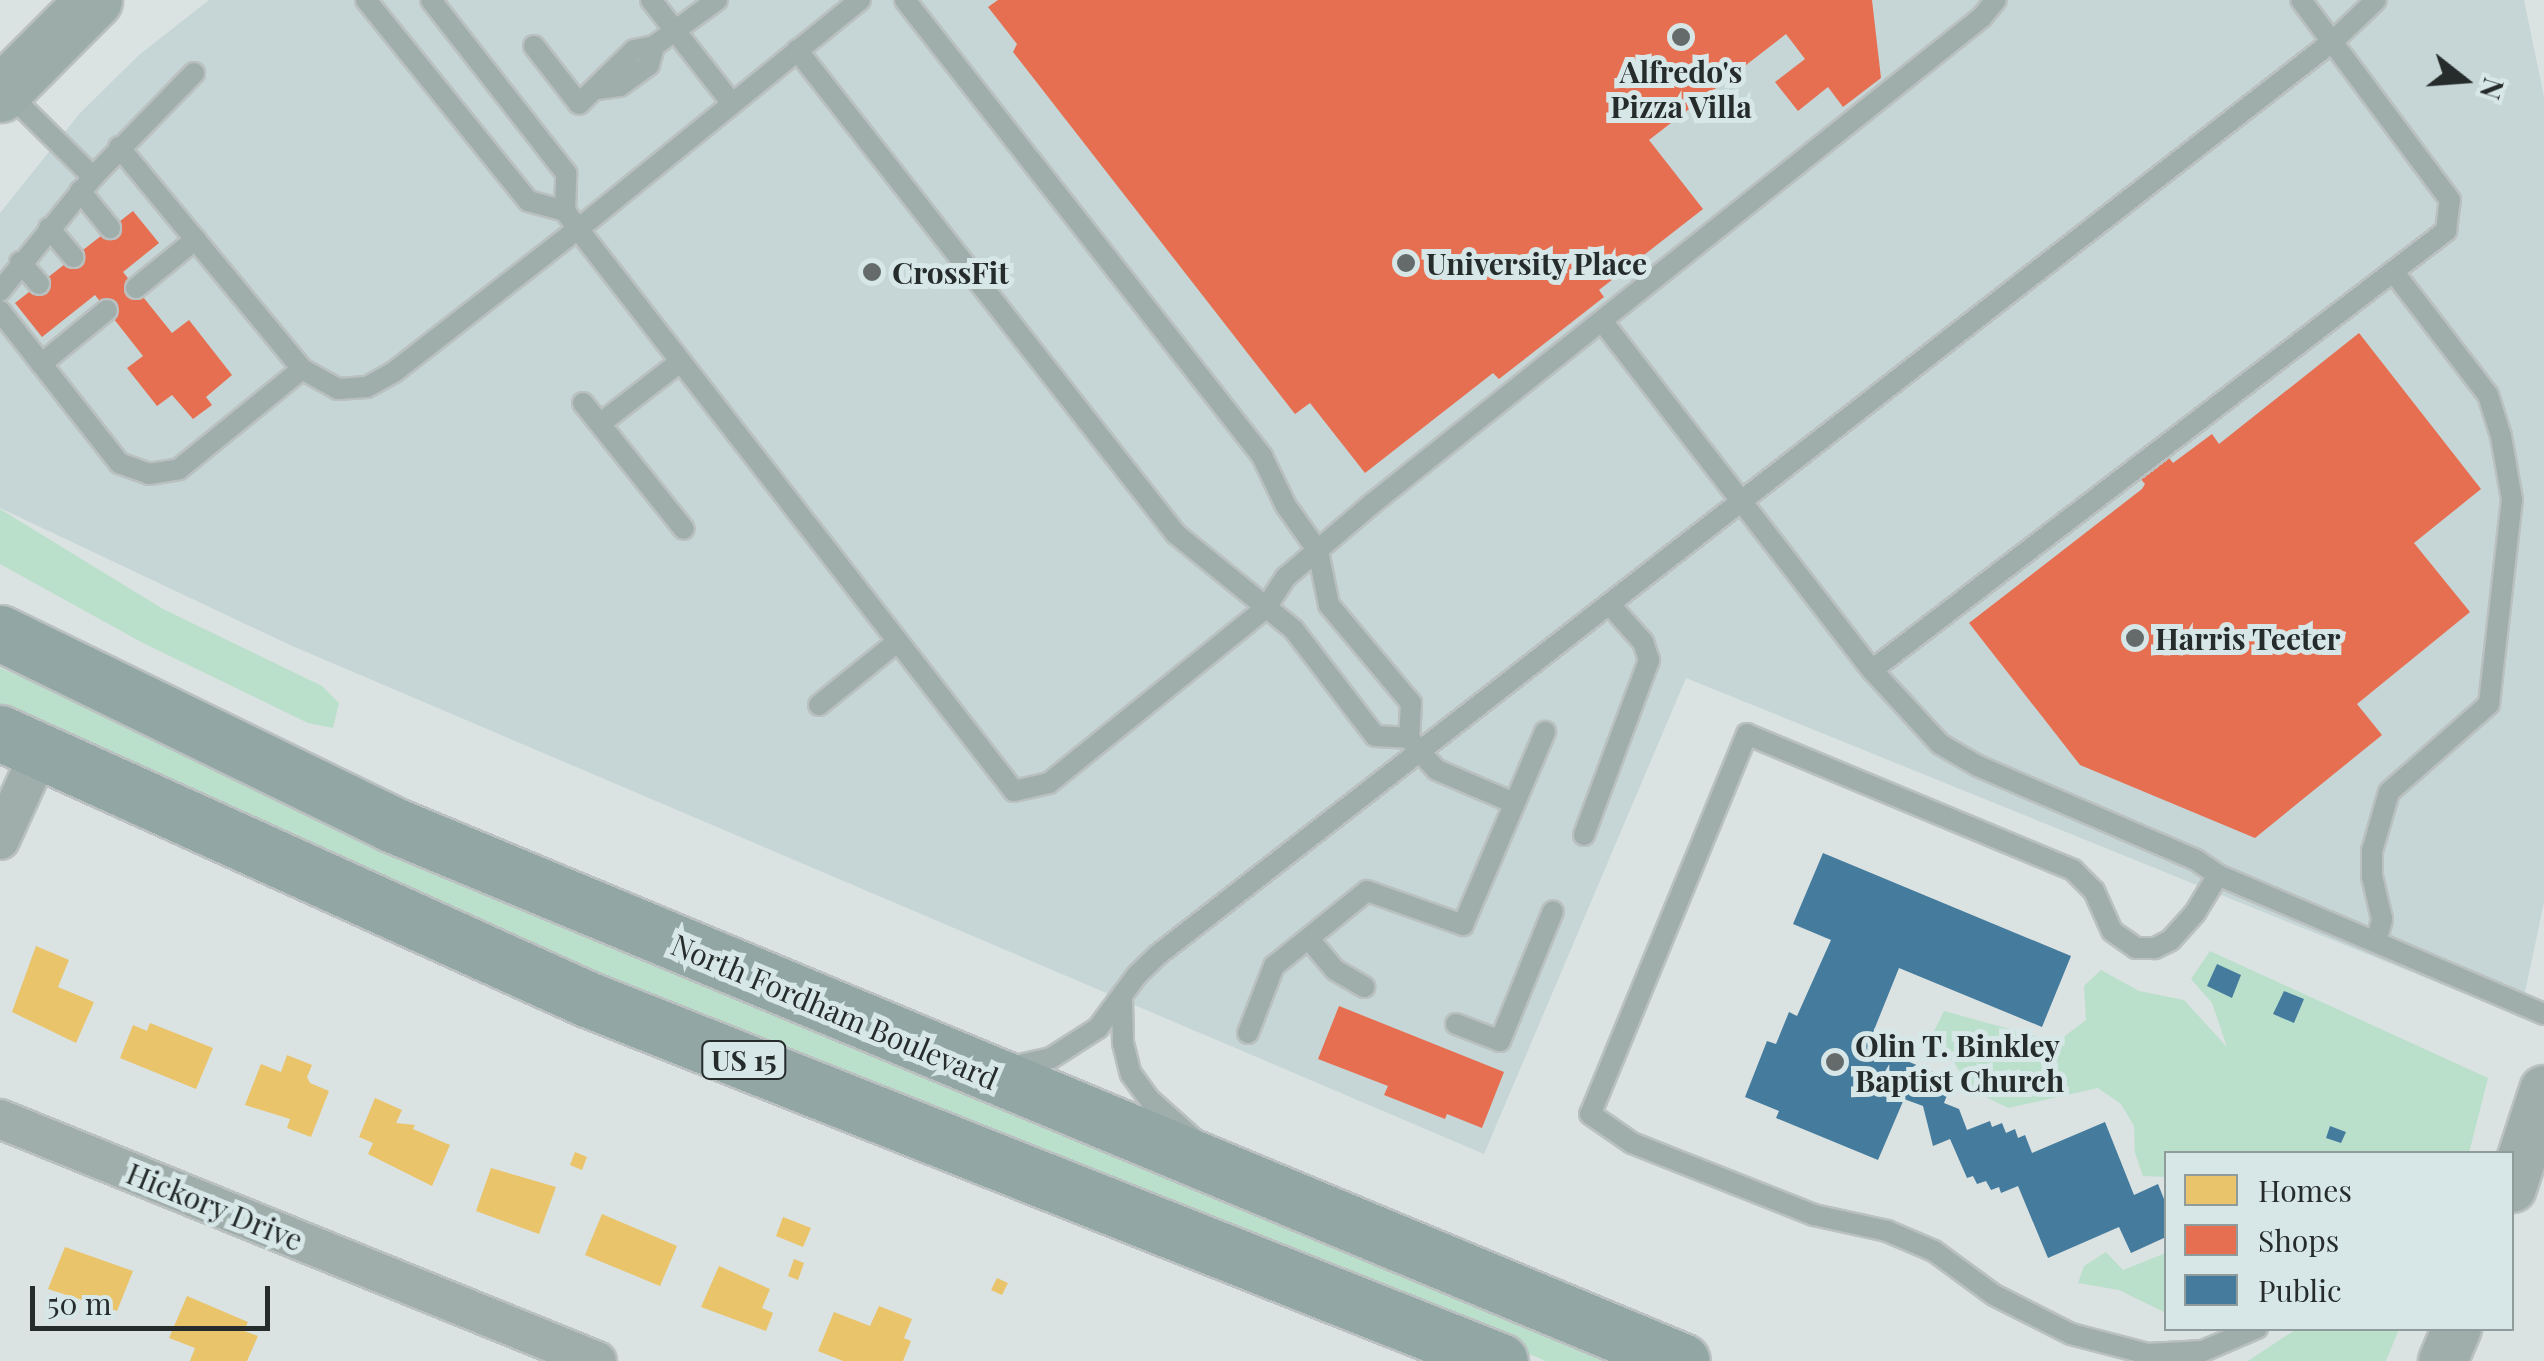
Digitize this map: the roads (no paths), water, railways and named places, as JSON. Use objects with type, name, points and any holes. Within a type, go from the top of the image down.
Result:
[{"type":"highway","name":"North Fordham Boulevard","points":[[0,633],[391,824],[1682,1361]]},
{"type":"highway","name":"US 15","points":[[20,742],[587,998],[1500,1361]]},
{"type":"main road","points":[[2,92],[94,0]]},
{"type":"street","points":[[0,840],[20,742]]},
{"type":"street","points":[[2514,1182],[2544,1090]]},
{"type":"street","name":"Hickory Drive","points":[[0,1119],[597,1361]]},
{"type":"street","points":[[2443,1361],[2455,1331]]},
{"type":"lane","points":[[366,0],[528,201],[566,210]]},
{"type":"lane","points":[[431,0],[566,173],[566,210],[578,229],[1014,792],[1050,783],[1264,609],[1286,577],[1982,17],[1996,0]]},
{"type":"lane","points":[[651,0],[731,102]]},
{"type":"lane","points":[[534,46],[578,104],[598,89],[610,69],[634,50],[654,46],[717,0]]},
{"type":"lane","points":[[119,148],[302,369],[338,389],[367,387],[394,372],[578,229],[860,0]]},
{"type":"lane","points":[[906,0],[1262,456],[1286,506],[1318,551],[1329,605],[1411,703],[1415,746]]},
{"type":"lane","points":[[1872,670],[2446,231],[2450,200],[2300,0]]},
{"type":"lane","points":[[985,1074],[1070,1049],[1098,1028],[1137,975],[1159,954],[1415,746],[1610,605],[2333,42],[2376,0]]},
{"type":"lane","points":[[797,50],[1176,534],[1294,630],[1375,736],[1415,746],[1437,770],[1514,803]]},
{"type":"lane","points":[[0,291],[86,184],[194,73]]},
{"type":"lane","points":[[2,92],[86,184],[110,228]]},
{"type":"lane","points":[[50,228],[73,257]]},
{"type":"lane","points":[[140,276],[196,239]]},
{"type":"lane","points":[[20,262],[39,284]]},
{"type":"lane","points":[[2376,942],[2382,919],[2372,876],[2372,851],[2388,792],[2489,704],[2512,500],[2501,436],[2488,395],[2394,271]]},
{"type":"lane","points":[[41,364],[72,326],[107,310]]},
{"type":"lane","points":[[0,311],[118,462],[149,474],[179,469],[302,369]]},
{"type":"lane","points":[[1602,321],[1872,670],[1921,728],[1958,756],[2196,860],[2218,875],[2544,1014]]},
{"type":"lane","points":[[601,423],[680,362]]},
{"type":"lane","points":[[583,404],[684,530]]},
{"type":"lane","points":[[1584,835],[1649,660],[1643,642],[1610,605]]},
{"type":"lane","points":[[819,705],[898,642]]},
{"type":"lane","points":[[1248,1033],[1274,966],[1368,891],[1463,925],[1545,732]]},
{"type":"lane","points":[[2218,875],[2195,913],[2171,940],[2155,948],[2136,948],[2112,930],[2094,891],[2072,870],[1747,734],[1590,1114],[1632,1143],[1814,1215],[1887,1231],[1934,1250],[1994,1295],[2071,1334],[2148,1354],[2203,1350],[2249,1331]]},
{"type":"lane","points":[[1456,1024],[1500,1041],[1553,910]]},
{"type":"lane","points":[[1308,939],[1335,970],[1365,986]]},
{"type":"lane","points":[[1122,1000],[1123,1043],[1130,1074],[1149,1099],[1170,1114],[1225,1171]]},
{"type":"place","name":"Alfredo's Pizza Villa","points":[[1681,37]]},
{"type":"place","name":"University Place","points":[[1406,263]]},
{"type":"place","name":"CrossFit","points":[[872,272]]},
{"type":"place","name":"Harris Teeter","points":[[2135,638]]},
{"type":"place","name":"Olin T. Binkley Baptist Church","points":[[1835,1062]]}]
